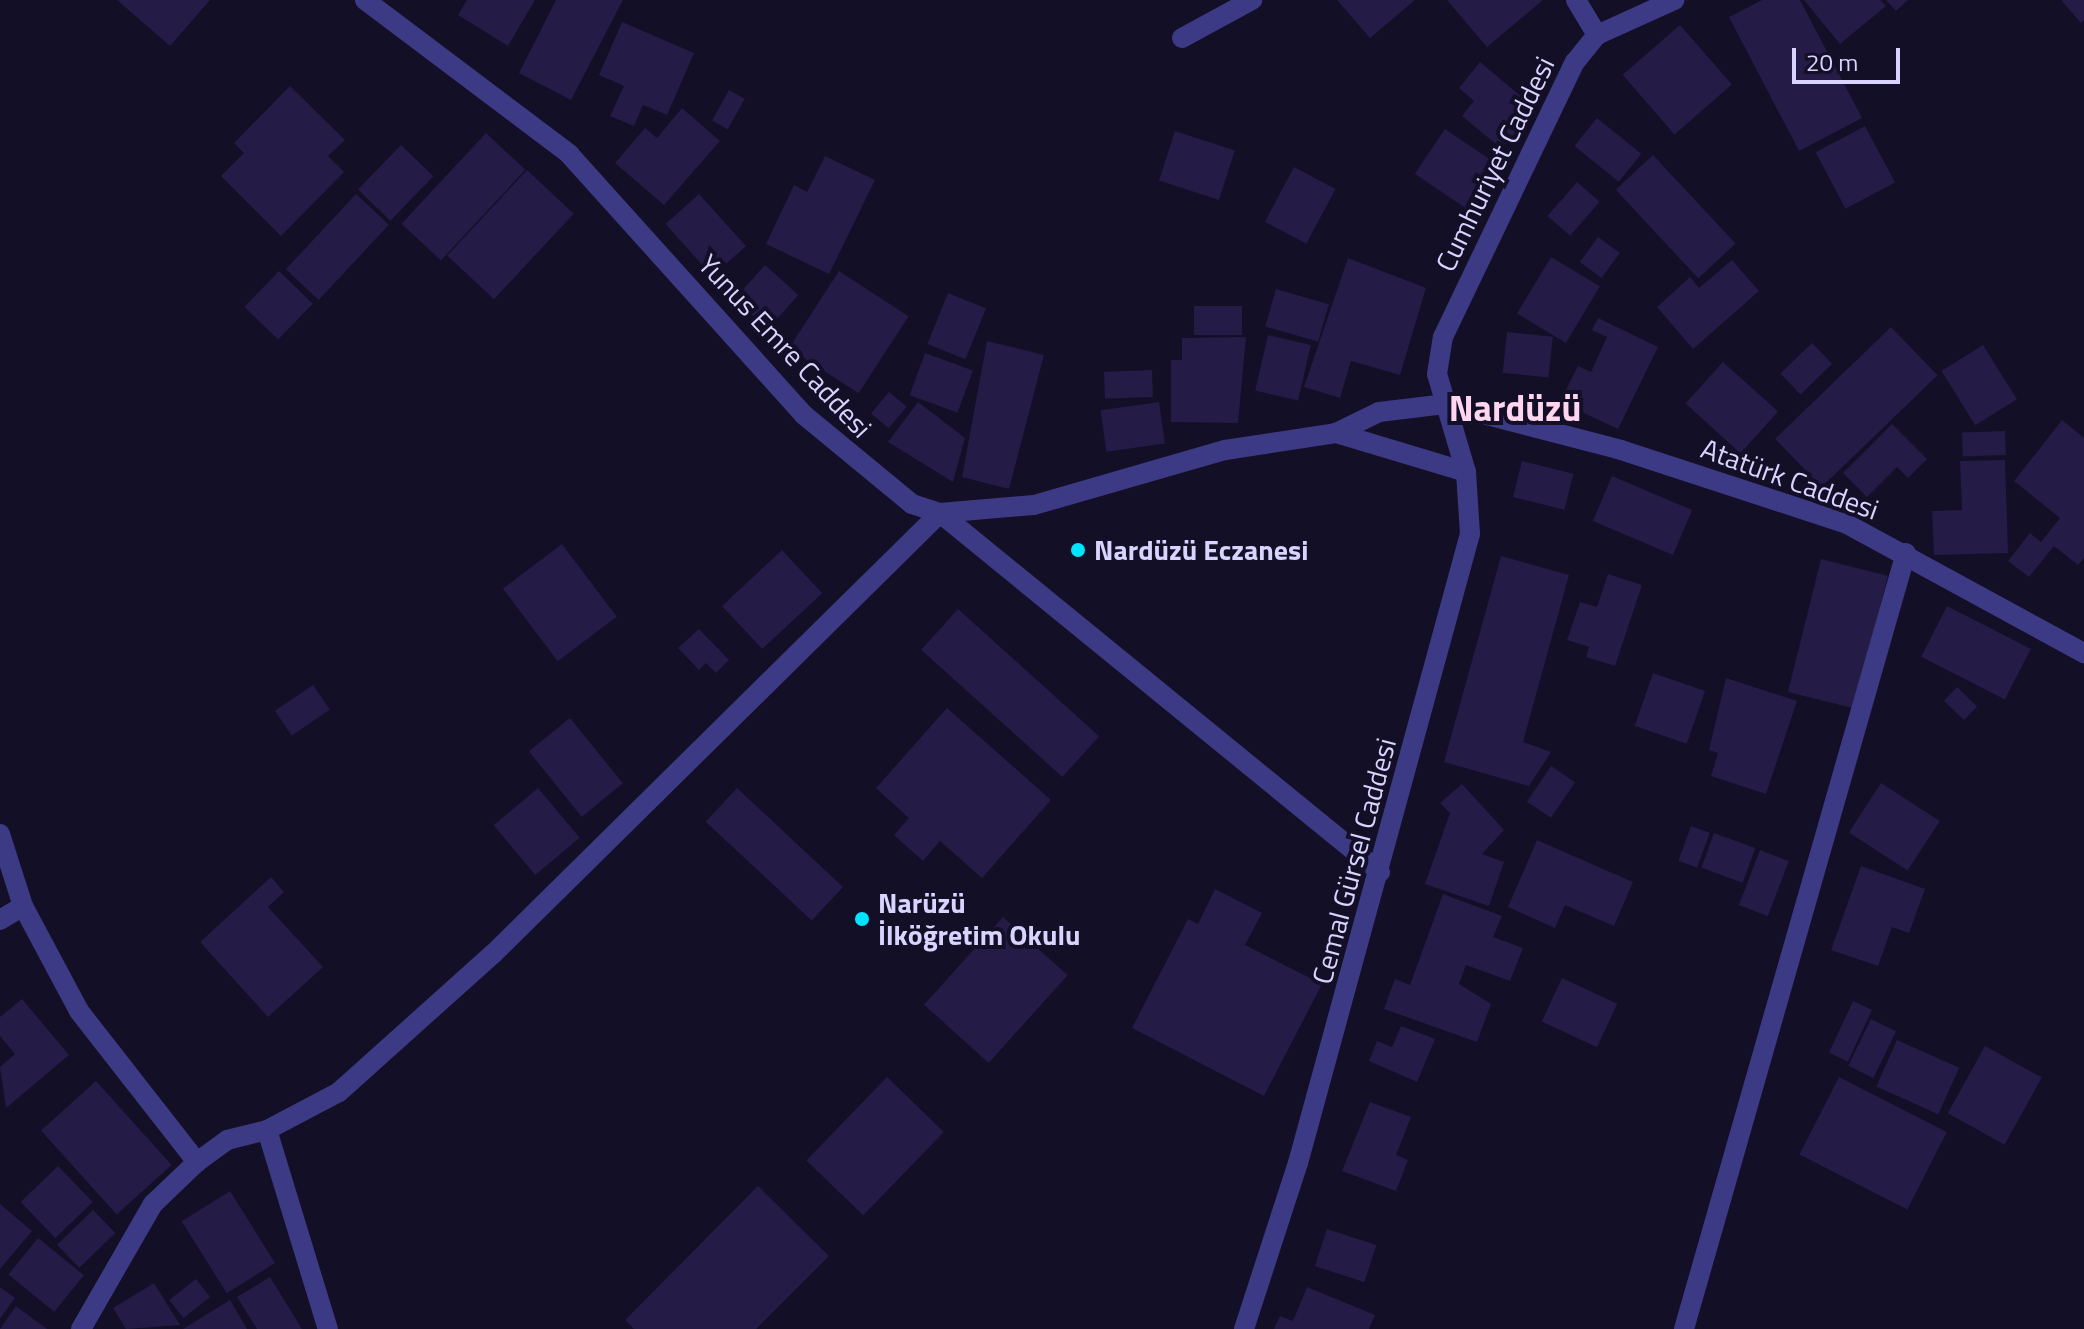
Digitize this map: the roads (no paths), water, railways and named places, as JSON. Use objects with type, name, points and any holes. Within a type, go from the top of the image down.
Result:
[{"type":"street","name":"Yunus Emre Caddesi","points":[[365,0],[569,154],[838,449],[912,504],[940,513],[1034,505],[1225,450],[1336,433]]},
{"type":"street","points":[[1182,38],[1252,0]]},
{"type":"street","points":[[1576,0],[1597,35],[1674,0]]},
{"type":"street","name":"Cumhuriyet Caddesi","points":[[1445,404],[1437,374],[1443,337],[1549,110],[1597,35]]},
{"type":"street","points":[[1336,433],[1379,412],[1445,404]]},
{"type":"street","name":"Atatürk Caddesi","points":[[1445,404],[1504,419],[1847,524],[1906,553],[2084,653]]},
{"type":"street","name":"Cemal Gürsel Caddesi","points":[[1244,1329],[1380,872],[1470,534],[1466,472],[1445,404]]},
{"type":"street","points":[[1336,433],[1466,472]]},
{"type":"street","points":[[81,1329],[153,1204],[197,1162],[227,1140],[267,1130],[339,1092],[493,954],[940,513],[1380,872]]},
{"type":"street","points":[[1684,1329],[1906,553]]},
{"type":"street","points":[[0,834],[23,906],[79,1011],[197,1162]]},
{"type":"street","points":[[0,920],[23,906]]},
{"type":"street","points":[[267,1130],[328,1329]]},
{"type":"place","name":"Nardüzü Eczanesi","points":[[1078,550]]},
{"type":"place","name":"Narüzü İlköğretim Okulu","points":[[862,919]]},
{"type":"district","name":"Nardüzü","points":[[1515,408]]}]
